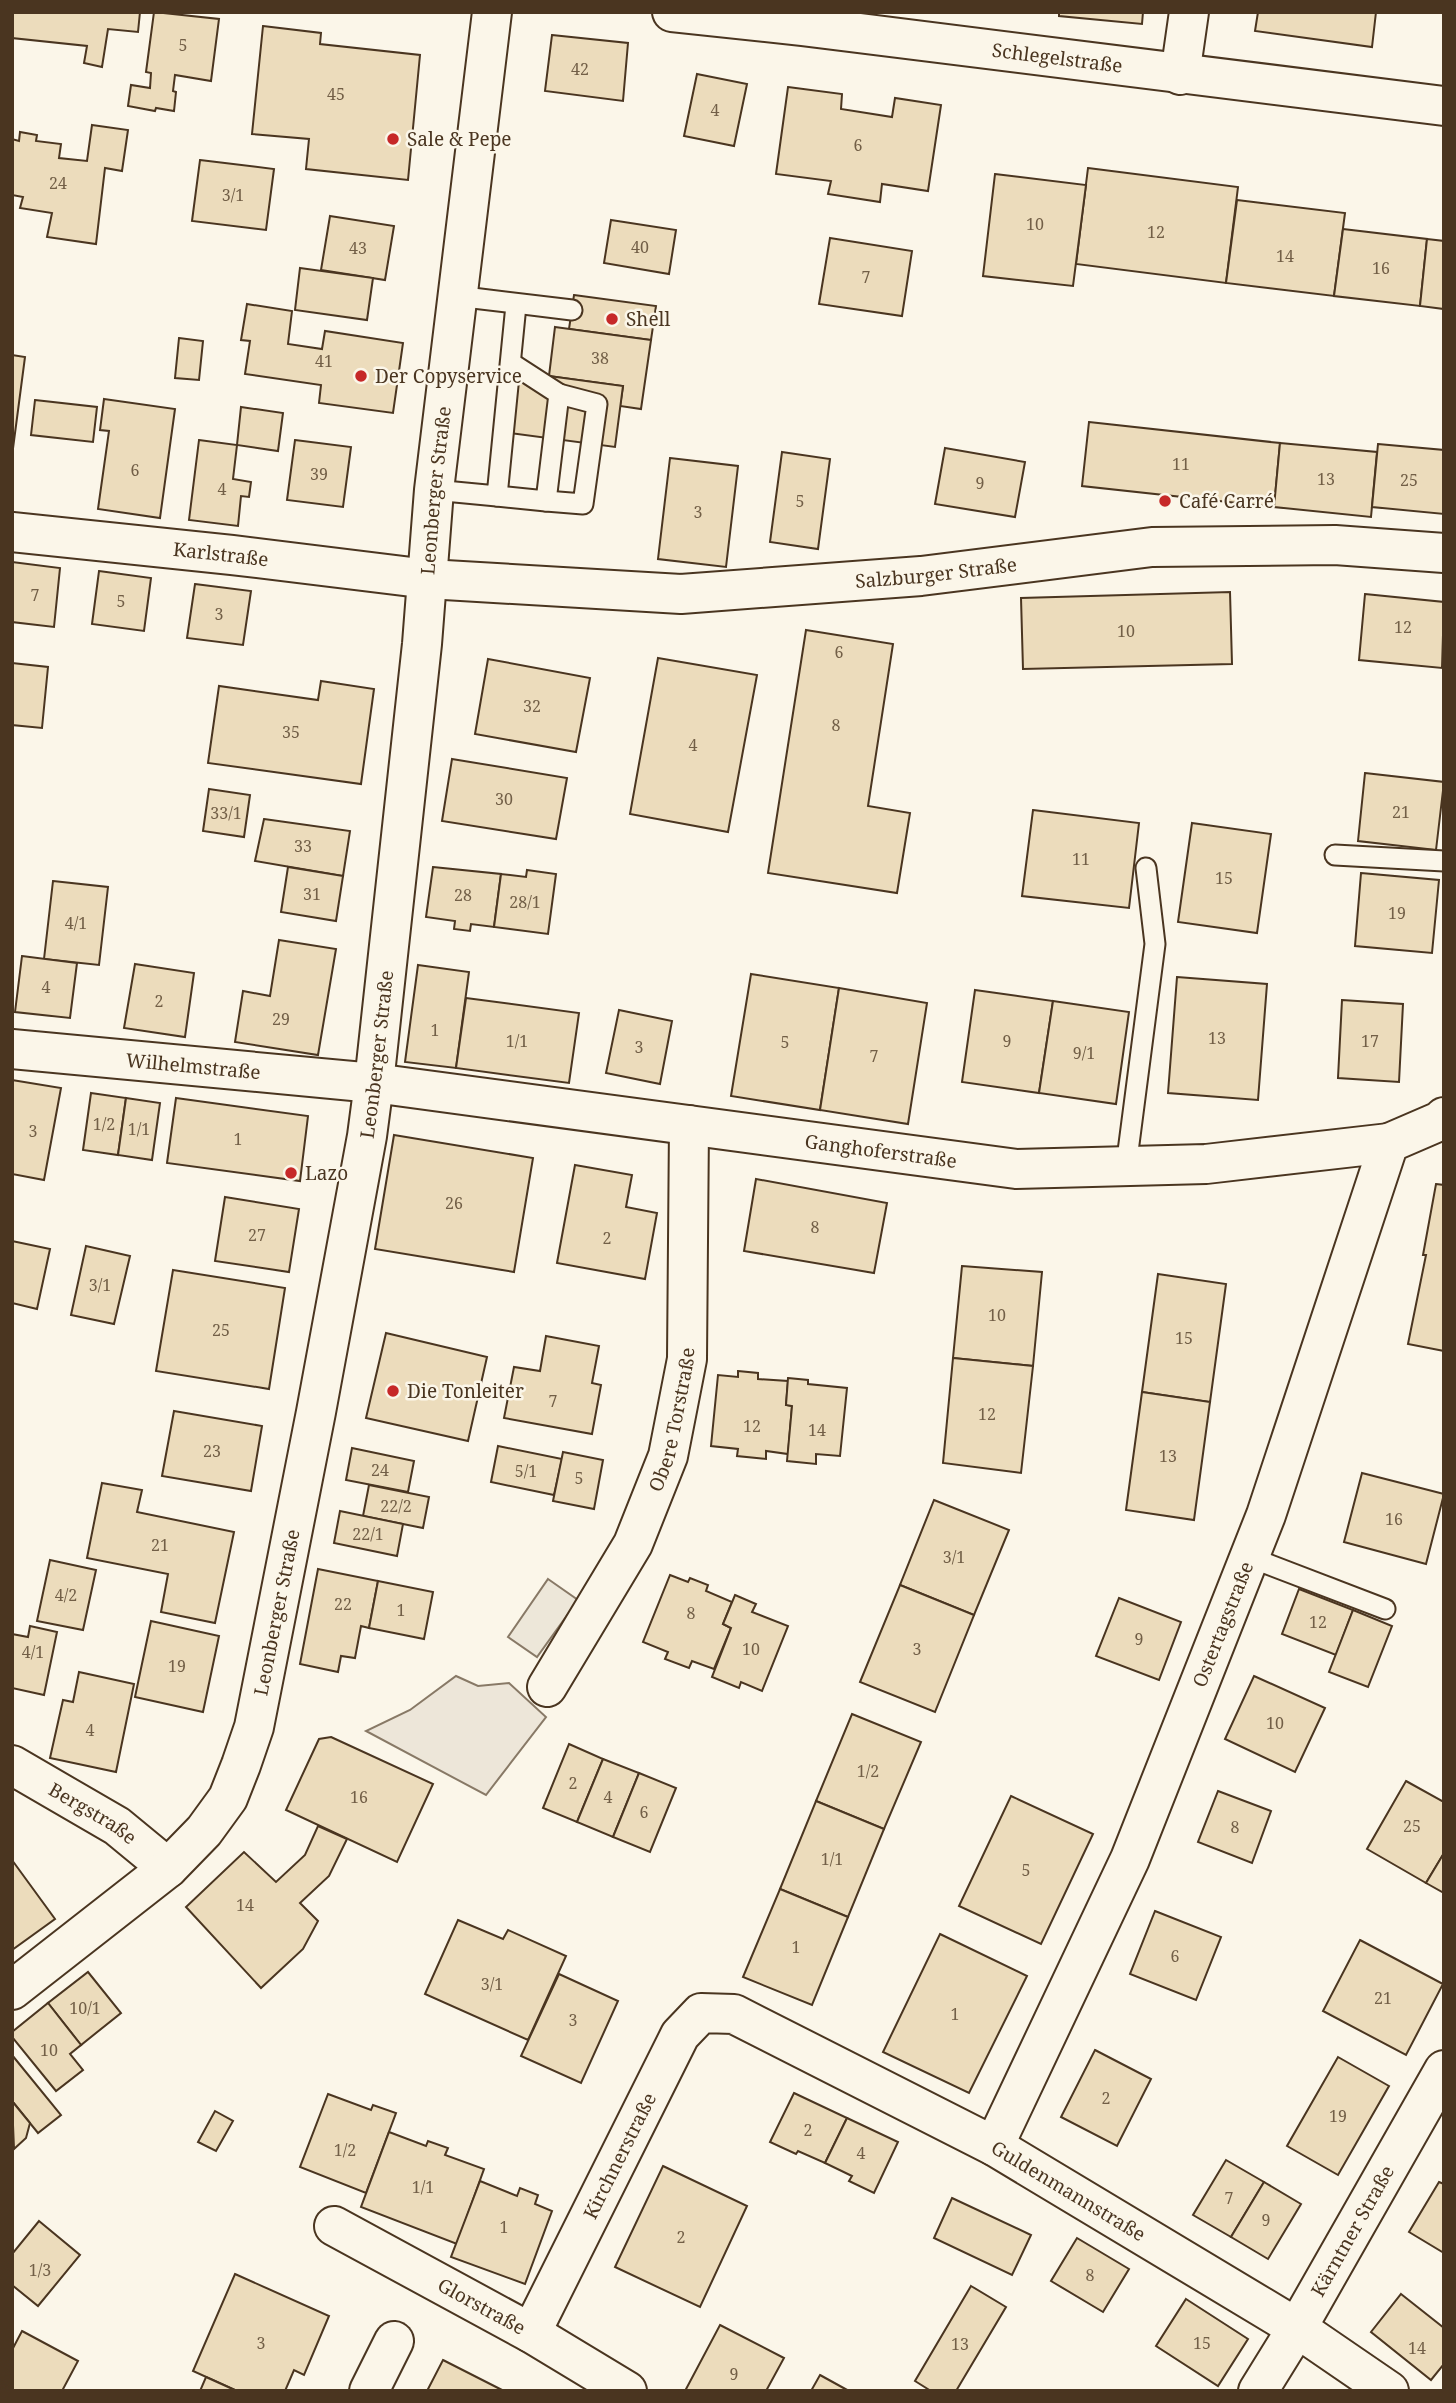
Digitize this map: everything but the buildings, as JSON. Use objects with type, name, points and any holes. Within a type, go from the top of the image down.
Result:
[{"type":"street","name":"Leonberger Straße","points":[[12,1990],[168,1868],[204,1831],[228,1798],[254,1727],[316,1412],[374,1083],[428,579],[434,490],[492,12]]},
{"type":"street","name":"Schlegelstraße","points":[[672,12],[804,19],[1180,75],[1444,106]]},
{"type":"street","points":[[1180,75],[1189,12]]},
{"type":"street","name":"Karlstraße","points":[[12,532],[428,579]]},
{"type":"street","name":"Salzburger Straße","points":[[428,579],[681,594],[921,576],[1152,547],[1335,545],[1444,553]]},
{"type":"street","name":"Wilhelmstraße","points":[[12,1049],[374,1083]]},
{"type":"street","name":"Ganghoferstraße","points":[[374,1083],[1016,1170],[1206,1164],[1389,1143]]},
{"type":"street","points":[[1389,1143],[1444,1117]]},
{"type":"street","name":"Obere Torstraße","points":[[547,1687],[633,1544],[667,1456],[687,1359],[690,1125]]},
{"type":"street","name":"Ostertagstraße","points":[[994,2146],[1130,1859],[1266,1515],[1389,1143]]},
{"type":"street","name":"Bergstraße","points":[[12,1765],[117,1826],[168,1868]]},
{"type":"street","name":"Kirchnerstraße","points":[[531,2333],[680,2035],[701,2013],[734,2014]]},
{"type":"street","name":"Guldenmannstraße","points":[[734,2014],[994,2146],[1297,2328],[1389,2391]]},
{"type":"street","name":"Kärntner Straße","points":[[1258,2391],[1297,2328],[1444,2070]]},
{"type":"street","name":"Glorstraße","points":[[334,2226],[531,2333],[626,2391]]},
{"type":"street","points":[[369,2391],[394,2341]]},
{"type":"lane","points":[[456,296],[572,310]]},
{"type":"lane","points":[[497,496],[516,304]]},
{"type":"lane","points":[[434,490],[583,504],[597,404],[559,394],[510,363]]},
{"type":"lane","points":[[546,501],[559,394]]},
{"type":"lane","points":[[1335,855],[1444,862]]},
{"type":"lane","points":[[1126,1167],[1155,943],[1146,868]]},
{"type":"lane","points":[[1249,1557],[1385,1609]]},
{"type":"shaded area","points":[[548,1579],[578,1600],[537,1657],[508,1637]]},
{"type":"shaded area","points":[[456,1676],[478,1686],[509,1683],[546,1717],[486,1795],[366,1731],[410,1710]]},
{"type":"place","name":"Sale & Pepe","points":[[393,139]]},
{"type":"place","name":"Shell","points":[[612,319]]},
{"type":"place","name":"Der Copyservice","points":[[361,376]]},
{"type":"place","name":"Café Carré","points":[[1165,501]]},
{"type":"place","name":"Lazo","points":[[291,1173]]},
{"type":"place","name":"Die Tonleiter","points":[[393,1391]]}]
